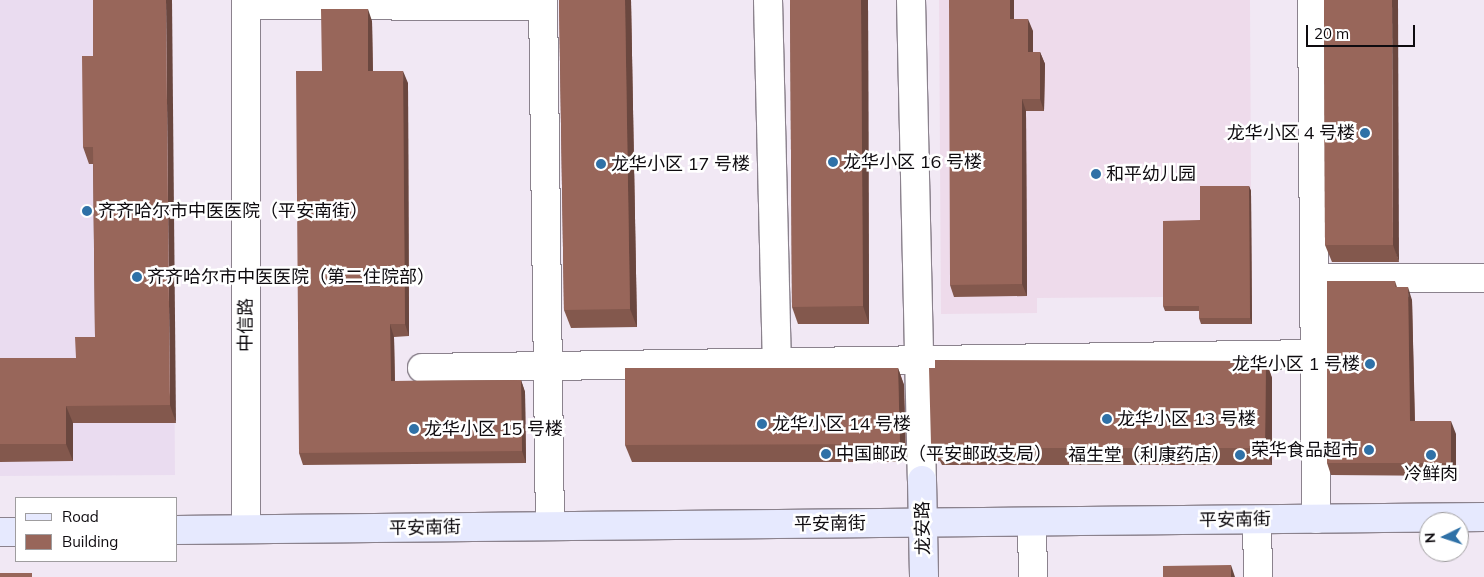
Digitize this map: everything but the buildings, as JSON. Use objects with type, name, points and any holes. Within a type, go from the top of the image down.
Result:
[{"type":"street","points":[[768,0],[777,362]]},
{"type":"street","points":[[911,0],[918,360]]},
{"type":"street","points":[[1312,0],[1316,519]]},
{"type":"street","points":[[246,2],[543,3],[550,526]]},
{"type":"street","name":"中信路","points":[[246,2],[246,529]]},
{"type":"street","points":[[1314,278],[1484,278]]},
{"type":"street","points":[[422,368],[1314,354]]},
{"type":"street","name":"龙安路","points":[[918,360],[924,577]]},
{"type":"street","name":"平安南街","points":[[178,530],[1484,517]]},
{"type":"street","points":[[1257,520],[1258,577]]},
{"type":"street","points":[[1032,522],[1033,577]]},
{"type":"street","points":[[0,532],[15,532]]},
{"type":"shaded area","name":"齐齐哈尔市中医医院（平安南街）","points":[[0,0],[172,0],[175,475],[0,476]]},
{"type":"shaded area","name":"和平幼儿园","points":[[939,0],[1250,0],[1251,191],[1202,226],[1165,297],[1037,298],[1037,313],[941,314]]},
{"type":"place","name":"龙华小区 4 号楼","points":[[1365,133]]},
{"type":"place","name":"龙华小区 16 号楼","points":[[833,162]]},
{"type":"place","name":"龙华小区 17 号楼","points":[[601,164]]},
{"type":"place","name":"和平幼儿园","points":[[1096,174]]},
{"type":"place","name":"齐齐哈尔市中医医院（平安南街）","points":[[87,211]]},
{"type":"place","name":"齐齐哈尔市中医医院（第二住院部）","points":[[137,277]]},
{"type":"place","name":"龙华小区 1 号楼","points":[[1370,364]]},
{"type":"place","name":"龙华小区 13 号楼","points":[[1107,419]]},
{"type":"place","name":"龙华小区 14 号楼","points":[[762,424]]},
{"type":"place","name":"龙华小区 15 号楼","points":[[414,429]]},
{"type":"place","name":"荣华食品超市","points":[[1369,450]]},
{"type":"place","name":"中国邮政（平安邮政支局）","points":[[826,454]]},
{"type":"place","name":"福生堂（利康药店）","points":[[1240,455]]},
{"type":"place","name":"冷鲜肉","points":[[1431,455]]}]
